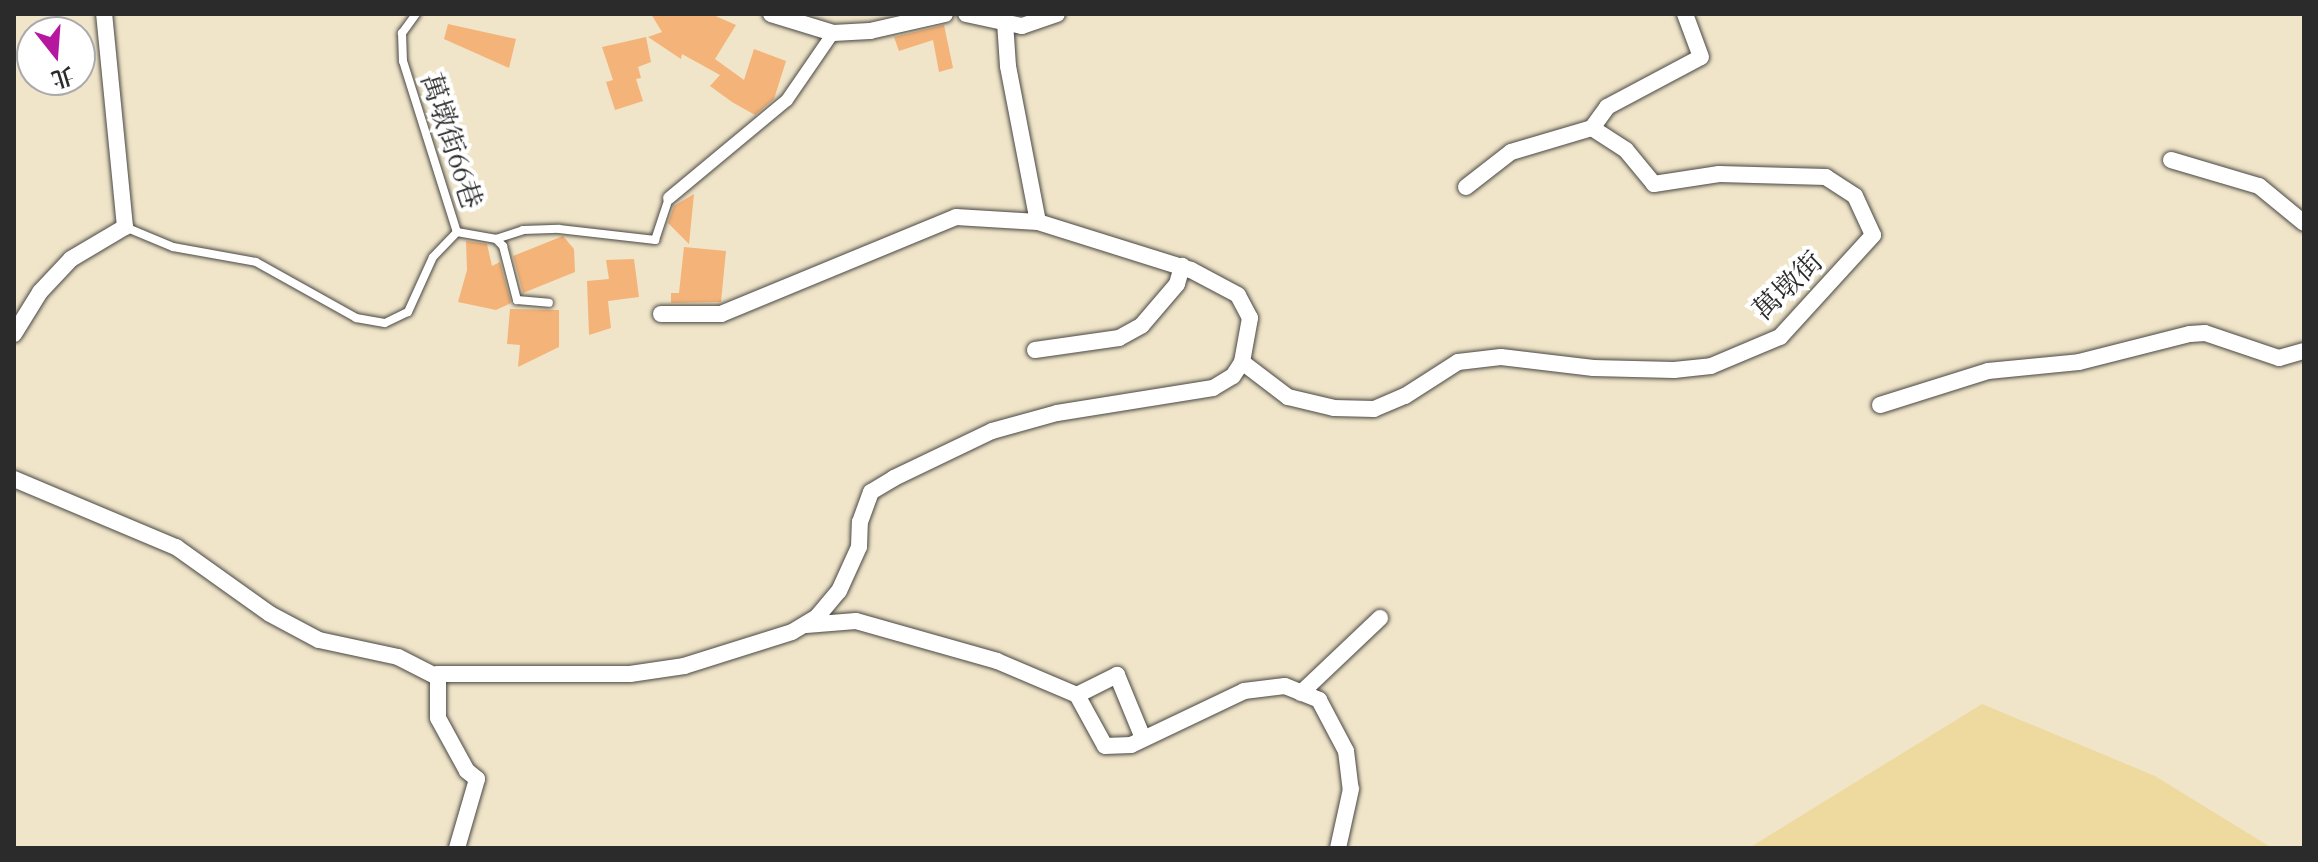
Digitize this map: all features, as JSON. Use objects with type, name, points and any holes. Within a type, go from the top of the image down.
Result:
[{"type":"street","points":[[14,334],[40,292],[71,259],[125,227],[104,14]]},
{"type":"street","points":[[771,14],[833,33],[870,31],[945,14]]},
{"type":"street","points":[[966,14],[1022,26],[1057,14]]},
{"type":"street","points":[[1466,187],[1511,152],[1592,128],[1607,107],[1701,57],[1685,14]]},
{"type":"street","points":[[1005,22],[1008,66],[1038,222]]},
{"type":"street","points":[[669,198],[787,100],[833,33]]},
{"type":"street","name":"萬墩街","points":[[1242,362],[1288,397],[1334,408],[1374,409],[1458,362],[1501,357],[1640,371],[1711,366],[1780,337],[1873,235],[1855,196],[1826,177],[1719,174],[1654,184],[1626,150],[1592,128]]},
{"type":"street","points":[[2171,160],[2259,186],[2304,223]]},
{"type":"street","points":[[661,314],[721,314],[956,217],[1038,222],[1182,266],[1238,295],[1250,318],[1242,362],[1233,376],[1213,388],[1044,416],[992,431],[871,492],[860,522],[859,547],[839,591],[804,625]]},
{"type":"street","points":[[1035,350],[1119,338],[1142,325],[1169,297],[1182,266]]},
{"type":"street","points":[[1880,405],[1988,371],[2079,362],[2190,334],[2205,333],[2279,358],[2304,351]]},
{"type":"street","points":[[14,479],[176,547],[270,614],[319,640],[398,657],[432,674]]},
{"type":"street","points":[[1301,693],[1380,618]]},
{"type":"street","points":[[457,848],[477,779],[438,718],[438,674],[630,674],[742,650],[804,625],[856,621],[997,661],[1077,695],[1105,746],[1131,745],[1244,691],[1285,686],[1319,700],[1346,751],[1351,789],[1338,848]]},
{"type":"street","points":[[1077,695],[1117,675],[1143,738]]},
{"type":"lane","name":"萬墩街66巷","points":[[416,14],[402,33],[403,61],[457,232],[496,239],[523,230],[559,229],[655,240],[669,198]]},
{"type":"lane","points":[[125,227],[173,247],[256,262],[356,318],[385,323],[408,312],[433,257],[457,232]]},
{"type":"lane","points":[[496,239],[503,246],[517,300],[549,303]]},
{"type":"sand","points":[[1982,704],[2155,776],[2272,848],[1749,848]]},
{"type":"building","points":[[651,14],[711,14],[736,25],[715,59],[744,80],[754,49],[786,61],[774,99],[755,115],[732,102],[710,86],[720,75],[682,54],[681,59],[648,37],[662,32]]},
{"type":"building","points":[[448,24],[516,39],[509,68],[444,39]]},
{"type":"building","points":[[944,25],[953,68],[939,72],[933,40],[899,51],[894,37]]},
{"type":"building","points":[[646,37],[651,62],[638,67],[641,78],[636,79],[643,101],[615,110],[606,82],[613,80],[602,47]]},
{"type":"building","points":[[694,194],[689,244],[668,223],[674,206]]},
{"type":"building","points":[[563,236],[574,249],[575,272],[523,293],[513,256]]},
{"type":"building","points":[[466,241],[487,244],[492,266],[500,262],[511,303],[496,310],[458,302],[467,270]]},
{"type":"building","points":[[684,247],[726,251],[721,302],[671,303],[671,293],[679,293]]},
{"type":"building","points":[[634,259],[639,297],[608,301],[611,328],[589,335],[587,281],[609,279],[606,260]]},
{"type":"building","points":[[510,309],[559,310],[559,347],[518,367],[520,345],[507,344]]}]
